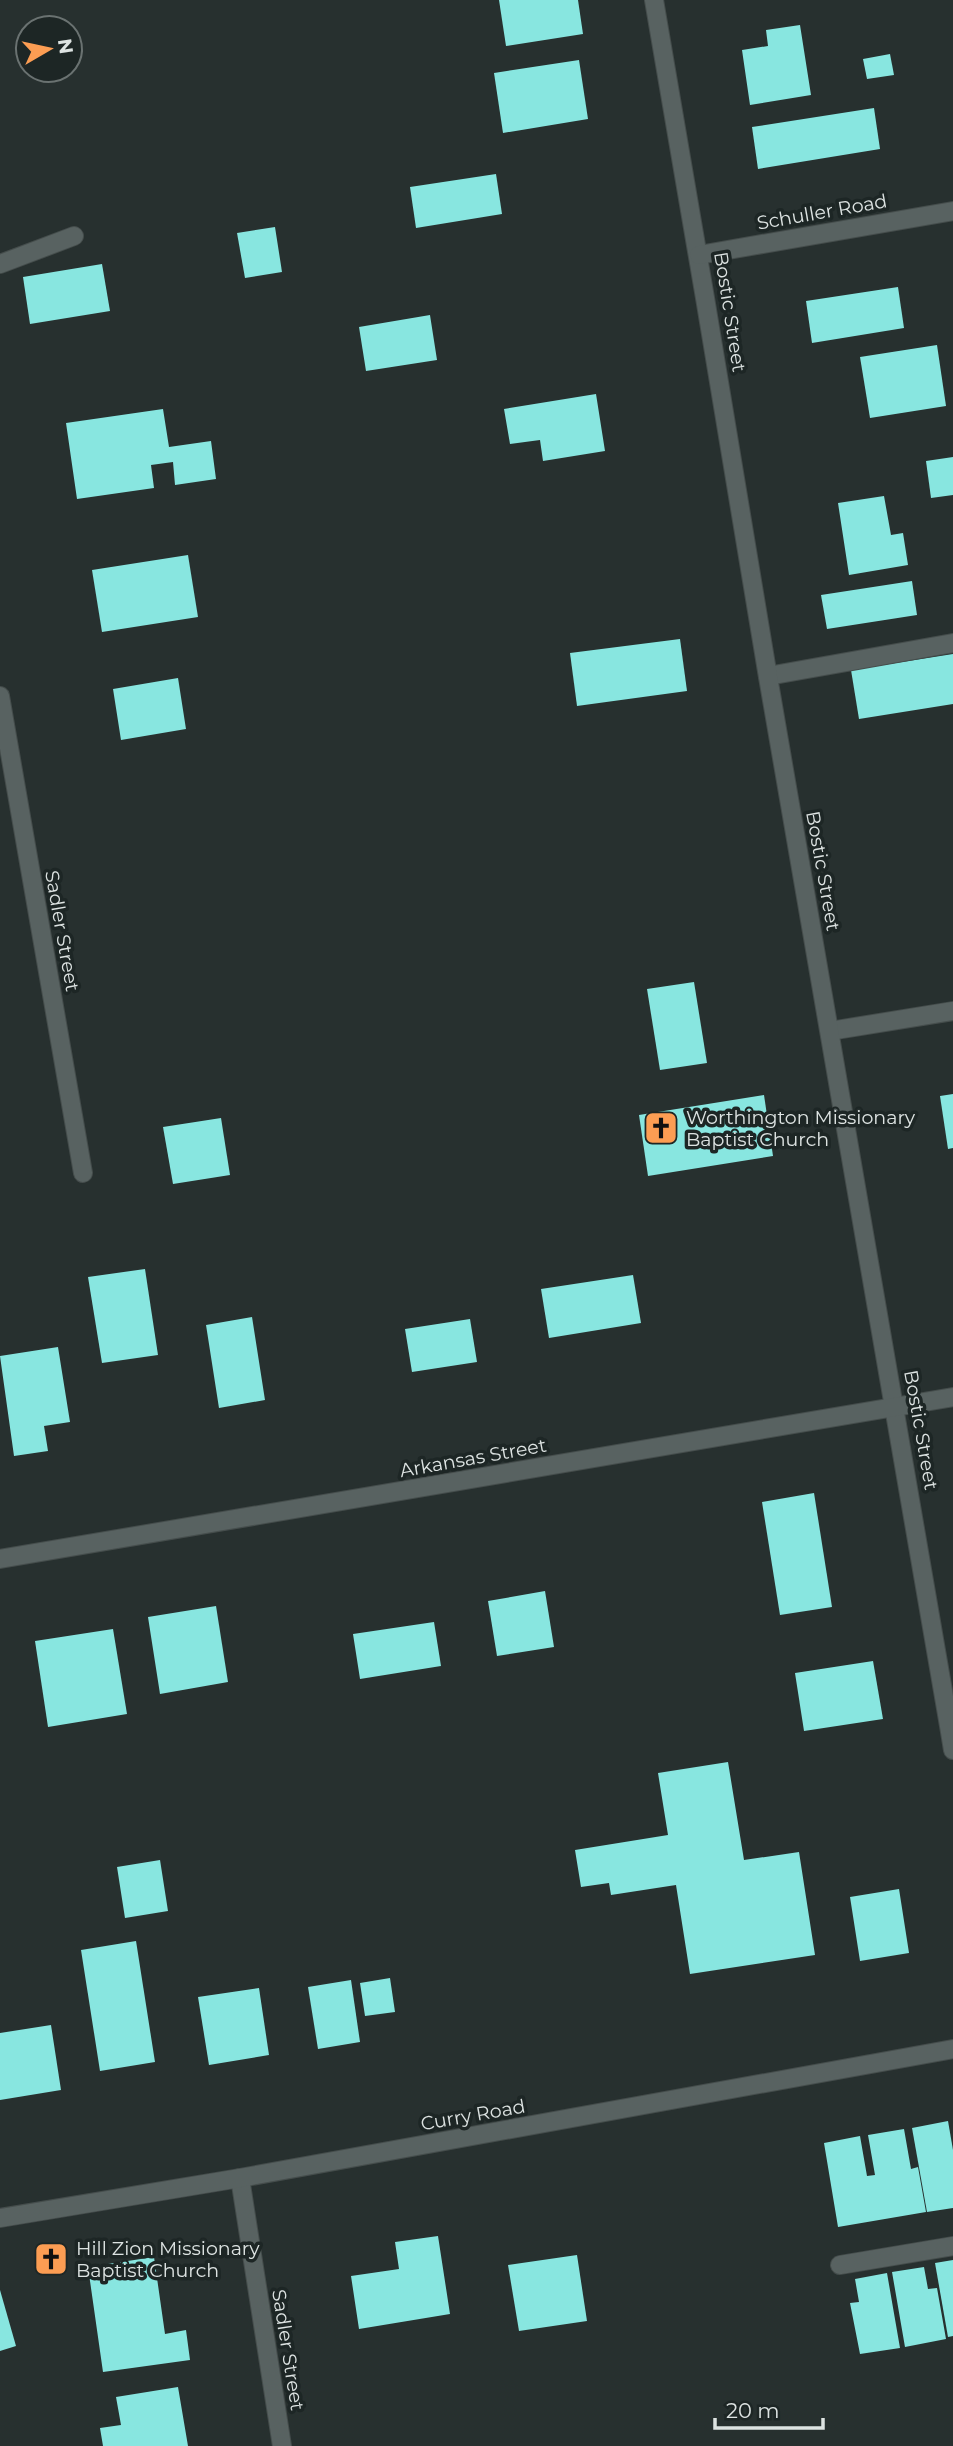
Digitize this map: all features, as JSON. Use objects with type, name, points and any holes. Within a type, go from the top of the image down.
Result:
[{"type":"street","name":"Bostic Street","points":[[654,0],[953,1750]]},
{"type":"street","name":"Schuller Road","points":[[699,256],[953,211]]},
{"type":"street","points":[[0,264],[74,236]]},
{"type":"street","points":[[768,676],[953,643]]},
{"type":"street","name":"Sadler Street","points":[[0,696],[83,1173]]},
{"type":"street","points":[[830,1031],[953,1011]]},
{"type":"street","name":"Arkansas Street","points":[[0,1559],[953,1397]]},
{"type":"street","name":"Curry Road","points":[[0,2218],[240,2178],[953,2049]]},
{"type":"street","name":"Sadler Street","points":[[240,2178],[282,2446]]},
{"type":"street","points":[[839,2265],[953,2246]]},
{"type":"building","points":[[499,0],[578,0],[583,34],[506,46]]},
{"type":"building","points":[[800,25],[811,95],[750,105],[742,50],[768,46],[766,30]]},
{"type":"building","points":[[890,54],[894,75],[867,79],[863,59]]},
{"type":"building","points":[[579,60],[588,119],[503,133],[494,73]]},
{"type":"building","points":[[874,108],[880,149],[758,169],[752,127]]},
{"type":"building","points":[[496,174],[502,214],[416,228],[410,187]]},
{"type":"building","points":[[275,227],[282,272],[245,278],[237,233]]},
{"type":"building","points":[[102,264],[110,311],[30,324],[23,277]]},
{"type":"building","points":[[898,287],[904,328],[812,343],[806,301]]},
{"type":"building","points":[[430,315],[437,360],[366,371],[359,327]]},
{"type":"building","points":[[937,345],[946,406],[870,418],[860,357]]},
{"type":"building","points":[[596,394],[605,451],[543,461],[540,440],[510,444],[504,409]]},
{"type":"building","points":[[163,409],[169,447],[211,441],[216,479],[175,485],[173,462],[151,465],[154,488],[77,499],[66,423]]},
{"type":"building","points":[[953,457],[953,495],[931,498],[926,461]]},
{"type":"building","points":[[884,496],[891,535],[903,533],[908,565],[849,575],[838,503]]},
{"type":"building","points":[[188,555],[198,617],[102,632],[92,570]]},
{"type":"building","points":[[912,581],[917,615],[827,629],[821,595]]},
{"type":"building","points":[[680,639],[687,691],[577,706],[570,653]]},
{"type":"building","points":[[953,654],[953,704],[859,719],[851,670]]},
{"type":"building","points":[[178,678],[186,729],[121,740],[113,689]]},
{"type":"building","points":[[694,982],[707,1063],[660,1070],[647,989]]},
{"type":"building","points":[[953,1094],[953,1148],[948,1149],[940,1096]]},
{"type":"building","points":[[764,1095],[773,1156],[648,1176],[639,1115]]},
{"type":"building","points":[[221,1118],[230,1175],[173,1184],[163,1127]]},
{"type":"building","points":[[145,1269],[158,1355],[102,1363],[88,1277]]},
{"type":"building","points":[[633,1275],[641,1323],[549,1338],[541,1289]]},
{"type":"building","points":[[252,1317],[265,1400],[219,1408],[206,1325]]},
{"type":"building","points":[[470,1319],[477,1362],[412,1372],[405,1329]]},
{"type":"building","points":[[58,1347],[70,1422],[44,1426],[48,1451],[14,1456],[0,1356]]},
{"type":"building","points":[[814,1493],[832,1607],[780,1615],[762,1502]]},
{"type":"building","points":[[545,1591],[554,1647],[497,1656],[488,1601]]},
{"type":"building","points":[[216,1606],[228,1682],[160,1694],[148,1617]]},
{"type":"building","points":[[434,1622],[441,1666],[360,1679],[353,1634]]},
{"type":"building","points":[[113,1629],[127,1714],[48,1727],[35,1641]]},
{"type":"building","points":[[873,1661],[883,1719],[804,1731],[795,1673]]},
{"type":"building","points":[[728,1762],[744,1860],[799,1852],[815,1955],[690,1974],[676,1885],[611,1895],[609,1883],[581,1887],[575,1850],[668,1835],[658,1773]]},
{"type":"building","points":[[160,1860],[168,1911],[125,1918],[117,1867]]},
{"type":"building","points":[[899,1889],[909,1953],[860,1961],[850,1897]]},
{"type":"building","points":[[136,1941],[155,2062],[100,2071],[81,1950]]},
{"type":"building","points":[[390,1978],[395,2012],[365,2016],[360,1983]]},
{"type":"building","points":[[351,1980],[360,2042],[318,2049],[308,1987]]},
{"type":"building","points":[[259,1988],[269,2055],[209,2065],[198,1997]]},
{"type":"building","points":[[51,2025],[61,2090],[0,2100],[0,2033]]},
{"type":"building","points":[[948,2121],[953,2150],[953,2208],[927,2212],[912,2128]]},
{"type":"building","points":[[904,2129],[911,2169],[918,2167],[926,2212],[838,2227],[824,2143],[860,2136],[867,2176],[875,2175],[868,2135]]},
{"type":"building","points":[[438,2236],[450,2314],[359,2329],[351,2276],[399,2269],[395,2242]]},
{"type":"building","points":[[577,2255],[587,2321],[519,2331],[508,2265]]},
{"type":"building","points":[[154,2257],[165,2334],[186,2330],[190,2360],[103,2372],[88,2267]]},
{"type":"building","points":[[953,2260],[953,2336],[948,2337],[935,2263]]},
{"type":"building","points":[[924,2267],[928,2289],[937,2288],[946,2339],[905,2347],[892,2272]]},
{"type":"building","points":[[887,2273],[900,2348],[860,2354],[850,2303],[859,2302],[855,2279]]},
{"type":"building","points":[[0,2290],[16,2346],[0,2351]]},
{"type":"building","points":[[178,2387],[188,2446],[103,2446],[100,2428],[121,2425],[116,2397]]},
{"type":"place","name":"Worthington Missionary Baptist Church","points":[[661,1128]]},
{"type":"place","name":"Hill Zion Missionary Baptist Church","points":[[51,2259]]}]
